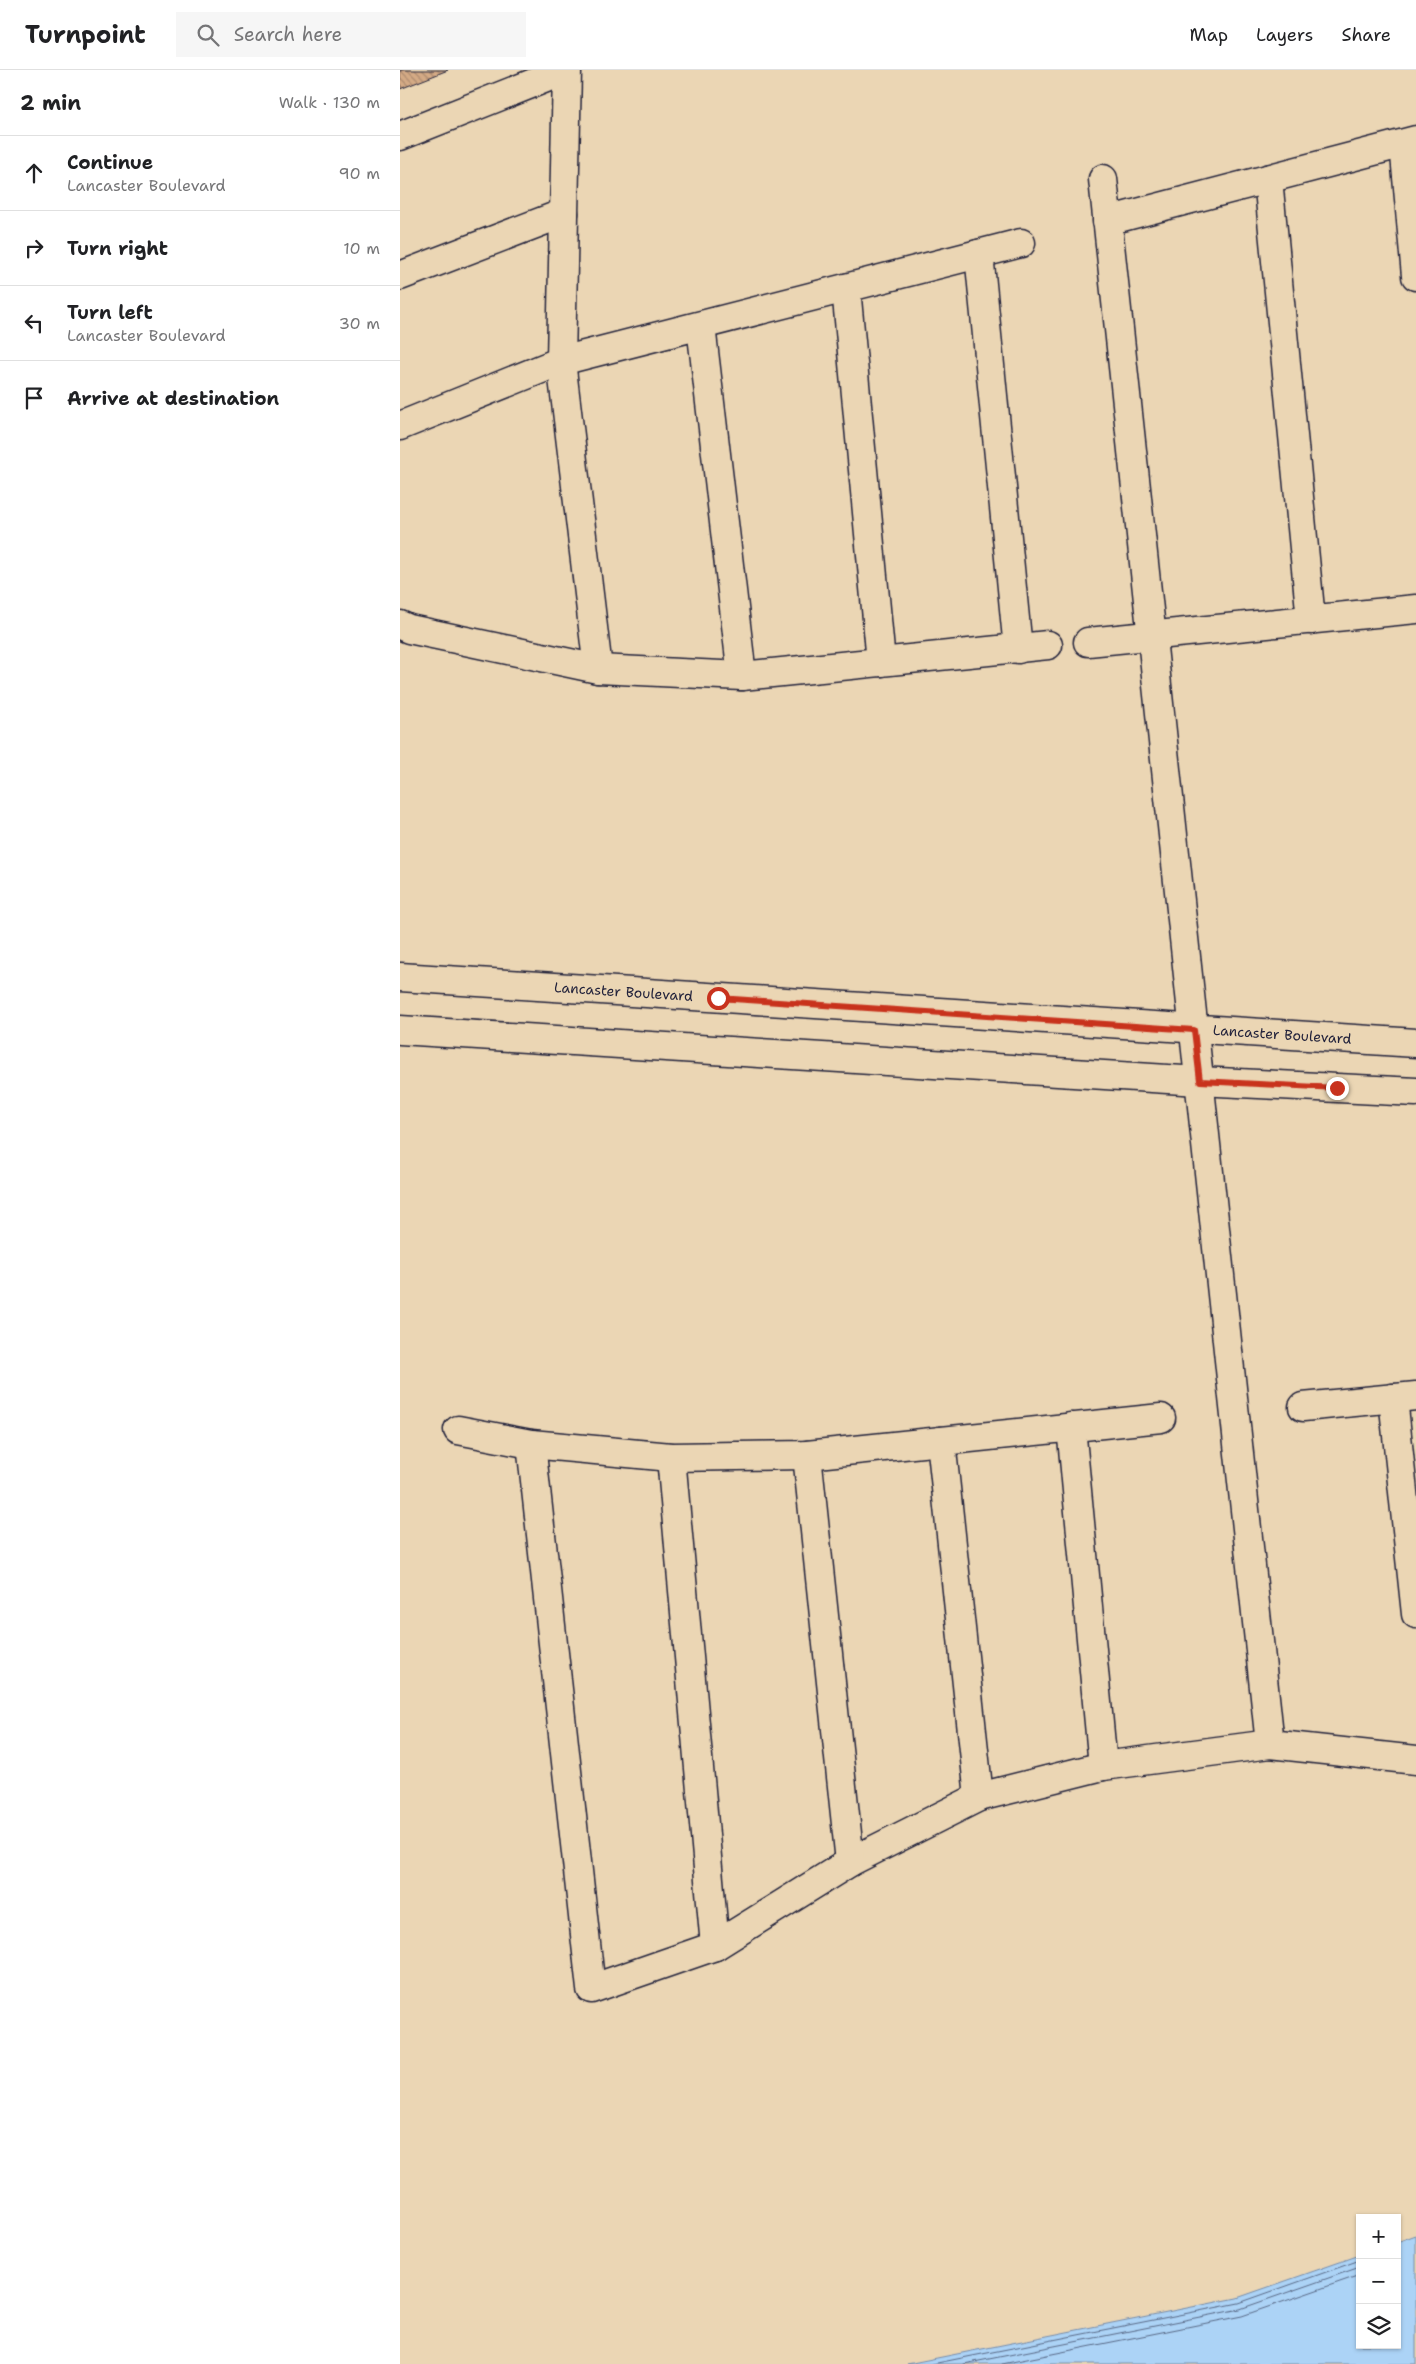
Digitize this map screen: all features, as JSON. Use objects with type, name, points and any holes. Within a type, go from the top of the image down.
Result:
[{"type":"street","points":[[400,136],[566,70],[561,362],[598,669]]},
{"type":"street","points":[[1107,221],[1410,142],[1416,276]]},
{"type":"street","points":[[1103,179],[1270,1744]]},
{"type":"street","points":[[1268,179],[1311,620]]},
{"type":"street","points":[[400,276],[564,212]]},
{"type":"street","points":[[400,426],[561,362],[1022,243]]},
{"type":"street","points":[[979,254],[1018,648]]},
{"type":"street","points":[[846,288],[881,662]]},
{"type":"street","points":[[701,326],[742,676]]},
{"type":"street","points":[[1088,642],[1416,609]]},
{"type":"street","points":[[400,625],[408,629],[598,669],[742,676],[1048,645]]},
{"type":"street","name":"Lancaster Boulevard","points":[[400,978],[1416,1043]]},
{"type":"street","points":[[400,1030],[1200,1081],[1416,1092]]},
{"type":"street","points":[[1302,1407],[1405,1397],[1416,1614]]},
{"type":"street","points":[[458,1430],[530,1444],[671,1457],[807,1455],[1161,1418]]},
{"type":"street","points":[[1071,1427],[1103,1766]]},
{"type":"street","points":[[942,1441],[978,1797]]},
{"type":"street","points":[[530,1444],[591,1990],[715,1946],[850,1862],[978,1797],[1103,1766],[1270,1744],[1416,1760]]},
{"type":"street","points":[[807,1455],[850,1862]]},
{"type":"street","points":[[671,1457],[715,1946]]},
{"type":"water","points":[[1416,2235],[1416,2364],[907,2364],[1237,2298],[1356,2256],[1356,2349],[1401,2349],[1401,2241]]},
{"type":"building","points":[[400,70],[448,70],[400,89]]},
{"type":"route","points":[[718,998],[1194,1030],[1200,1081],[1337,1088]]}]
